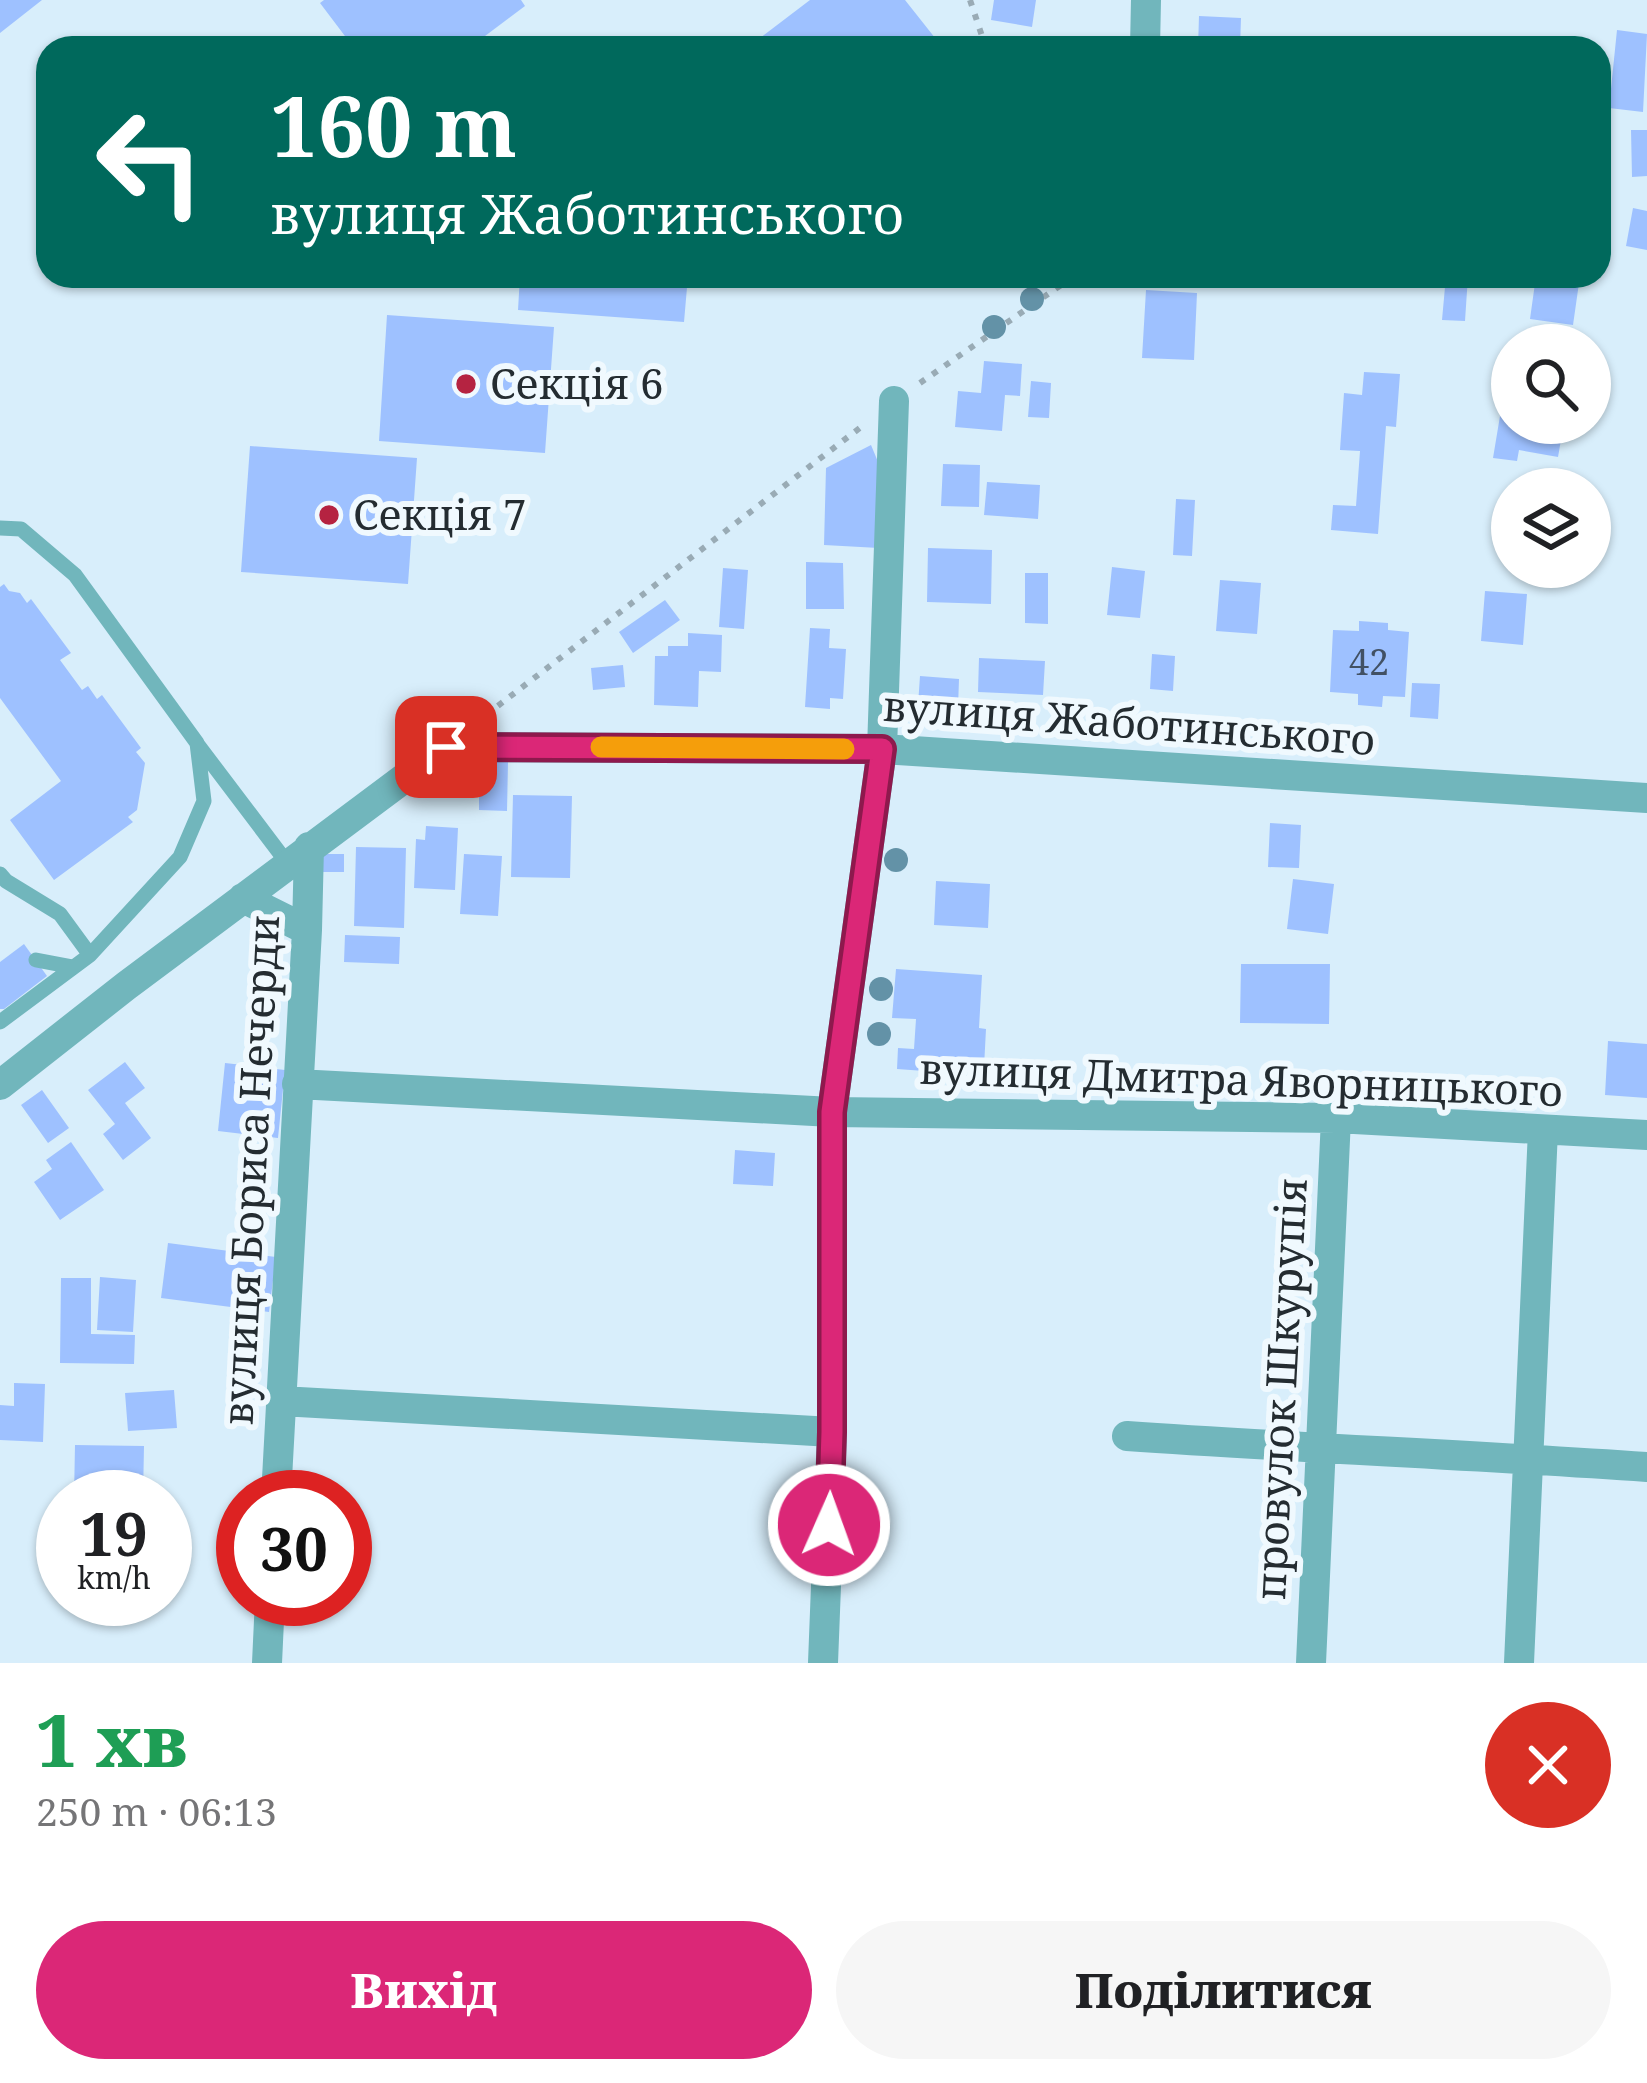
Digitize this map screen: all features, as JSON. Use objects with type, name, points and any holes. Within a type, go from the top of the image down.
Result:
[{"type":"street","points":[[1145,36],[1146,0]]},
{"type":"street","points":[[823,1663],[832,1432],[832,1112],[882,749],[894,401]]},
{"type":"street","points":[[0,1085],[446,747]]},
{"type":"street","name":"вулиця Жаботинського","points":[[446,747],[882,749],[1647,798]]},
{"type":"street","name":"вулиця Бориса Нечерди","points":[[277,1470],[308,930],[299,855]]},
{"type":"street","points":[[244,898],[308,930]]},
{"type":"street","name":"вулиця Дмитра Яворницького","points":[[297,1084],[832,1112],[1336,1118],[1647,1136]]},
{"type":"street","name":"провулок Шкурупія","points":[[1311,1663],[1336,1118]]},
{"type":"street","points":[[1519,1663],[1544,1130]]},
{"type":"street","points":[[281,1401],[832,1432]]},
{"type":"street","points":[[1126,1436],[1647,1467]]},
{"type":"street","points":[[267,1663],[269,1626]]},
{"type":"lane","points":[[0,528],[21,529],[75,575],[196,742],[299,855]]},
{"type":"lane","points":[[0,1022],[90,955],[180,857],[204,801],[196,742]]},
{"type":"lane","points":[[0,874],[59,914],[90,955]]},
{"type":"lane","points":[[36,960],[73,967]]},
{"type":"path","points":[[970,0],[982,36]]},
{"type":"path","points":[[446,747],[894,401],[1057,288]]},
{"type":"building","points":[[0,0],[42,0],[0,33]]},
{"type":"building","points":[[521,0],[525,6],[485,36],[345,36],[320,3]]},
{"type":"building","points":[[810,0],[905,0],[934,36],[763,36]]},
{"type":"building","points":[[994,0],[1036,0],[1032,27],[991,20]]},
{"type":"building","points":[[1199,16],[1241,18],[1240,36],[1198,36]]},
{"type":"building","points":[[1617,30],[1647,34],[1643,112],[1611,108]]},
{"type":"building","points":[[1631,130],[1647,130],[1647,176],[1632,177]]},
{"type":"building","points":[[1633,208],[1647,211],[1647,250],[1626,246]]},
{"type":"building","points":[[519,288],[687,288],[684,322],[518,310]]},
{"type":"building","points":[[1445,288],[1467,288],[1465,321],[1442,320]]},
{"type":"building","points":[[1534,288],[1578,288],[1573,324],[1530,319]]},
{"type":"building","points":[[1146,290],[1197,293],[1194,360],[1142,358]]},
{"type":"building","name":"Секція 6","points":[[387,315],[554,327],[545,453],[379,441]]},
{"type":"building","points":[[984,361],[1022,364],[1020,396],[1005,395],[1002,431],[955,427],[958,391],[981,393]]},
{"type":"building","points":[[1364,372],[1400,374],[1396,427],[1386,426],[1378,534],[1331,530],[1333,505],[1356,506],[1360,451],[1340,450],[1344,393],[1362,395]]},
{"type":"building","points":[[1031,381],[1051,383],[1049,418],[1028,417]]},
{"type":"building","points":[[1495,444],[1560,444],[1558,457],[1519,450],[1517,461],[1493,458]]},
{"type":"building","points":[[871,445],[881,469],[879,548],[824,545],[826,468]]},
{"type":"building","name":"Секція 7","points":[[250,446],[417,458],[408,584],[241,572]]},
{"type":"building","points":[[943,464],[980,465],[979,507],[941,506]]},
{"type":"building","points":[[987,482],[1040,485],[1038,519],[984,515]]},
{"type":"building","points":[[1176,499],[1195,500],[1192,556],[1173,555]]},
{"type":"building","points":[[928,548],[992,550],[991,604],[927,602]]},
{"type":"building","points":[[806,562],[843,563],[844,609],[806,609]]},
{"type":"building","points":[[1112,567],[1145,571],[1140,618],[1107,615]]},
{"type":"building","points":[[723,568],[748,570],[744,629],[719,627]]},
{"type":"building","points":[[1025,573],[1048,573],[1048,624],[1025,623]]},
{"type":"building","points":[[1220,580],[1261,583],[1257,634],[1216,631]]},
{"type":"building","points":[[4,584],[27,603],[31,599],[71,653],[60,660],[82,690],[88,686],[97,699],[102,695],[141,748],[136,752],[145,763],[137,810],[128,817],[133,822],[54,880],[10,820],[61,781],[0,698],[0,587]]},
{"type":"building","points":[[1485,591],[1527,594],[1523,645],[1481,641]]},
{"type":"building","points":[[665,600],[680,620],[633,653],[619,632]]},
{"type":"building","points":[[1359,621],[1388,623],[1388,630],[1409,632],[1405,697],[1383,696],[1382,707],[1358,705],[1358,694],[1330,692],[1333,630],[1359,631]]},
{"type":"building","points":[[810,628],[830,629],[829,648],[846,649],[843,699],[830,698],[830,709],[805,707]]},
{"type":"building","points":[[688,633],[722,635],[721,672],[699,671],[698,707],[654,705],[655,656],[668,656],[668,646],[688,646]]},
{"type":"building","points":[[1152,654],[1175,656],[1173,691],[1150,689]]},
{"type":"building","points":[[979,658],[1045,661],[1043,695],[978,692]]},
{"type":"building","points":[[623,665],[625,687],[593,690],[591,668]]},
{"type":"building","points":[[920,676],[959,679],[958,708],[918,705]]},
{"type":"building","points":[[1412,683],[1440,684],[1438,719],[1410,717]]},
{"type":"building","points":[[479,762],[508,762],[507,811],[479,810]]},
{"type":"building","points":[[513,795],[572,796],[570,878],[511,877]]},
{"type":"building","points":[[1270,823],[1301,825],[1299,868],[1268,867]]},
{"type":"building","points":[[426,826],[458,828],[455,890],[414,888],[416,839],[425,840]]},
{"type":"building","points":[[356,847],[406,848],[404,928],[354,926]]},
{"type":"building","points":[[322,854],[344,854],[344,872],[322,872]]},
{"type":"building","points":[[464,854],[502,856],[498,916],[460,914]]},
{"type":"building","points":[[1293,879],[1334,884],[1328,934],[1287,929]]},
{"type":"building","points":[[936,881],[990,884],[988,928],[934,925]]},
{"type":"building","points":[[345,935],[400,937],[399,964],[344,962]]},
{"type":"building","points":[[24,944],[47,976],[0,1009],[0,962]]},
{"type":"building","points":[[1241,964],[1330,964],[1329,1024],[1240,1023]]},
{"type":"building","points":[[896,969],[982,975],[979,1028],[986,1029],[984,1067],[952,1065],[952,1073],[897,1069],[898,1048],[914,1049],[916,1019],[892,1018]]},
{"type":"building","points":[[1608,1041],[1647,1044],[1647,1098],[1605,1095]]},
{"type":"building","points":[[125,1062],[145,1088],[125,1103],[151,1138],[123,1160],[103,1134],[115,1124],[88,1090]]},
{"type":"building","points":[[225,1063],[285,1070],[278,1138],[218,1131]]},
{"type":"building","points":[[42,1090],[69,1128],[48,1143],[21,1105]]},
{"type":"building","points":[[71,1142],[104,1190],[60,1220],[34,1182],[52,1169],[46,1160]]},
{"type":"building","points":[[735,1150],[775,1153],[773,1186],[733,1184]]},
{"type":"building","points":[[168,1243],[276,1257],[269,1312],[161,1298]]},
{"type":"building","points":[[100,1277],[136,1280],[133,1332],[97,1330]]},
{"type":"building","points":[[61,1278],[91,1278],[91,1334],[135,1335],[134,1364],[60,1363]]},
{"type":"building","points":[[14,1383],[45,1384],[43,1442],[0,1440],[0,1405],[14,1406]]},
{"type":"building","points":[[174,1390],[177,1428],[128,1431],[125,1393]]},
{"type":"building","points":[[75,1445],[144,1446],[144,1470],[75,1470]]},
{"type":"slow traffic","points":[[601,747],[844,749]]},
{"type":"place","name":"Секція 6","points":[[466,384]]},
{"type":"place","name":"Секція 7","points":[[329,515]]},
{"type":"route","points":[[446,747],[882,749],[832,1112],[829,1525]]}]
